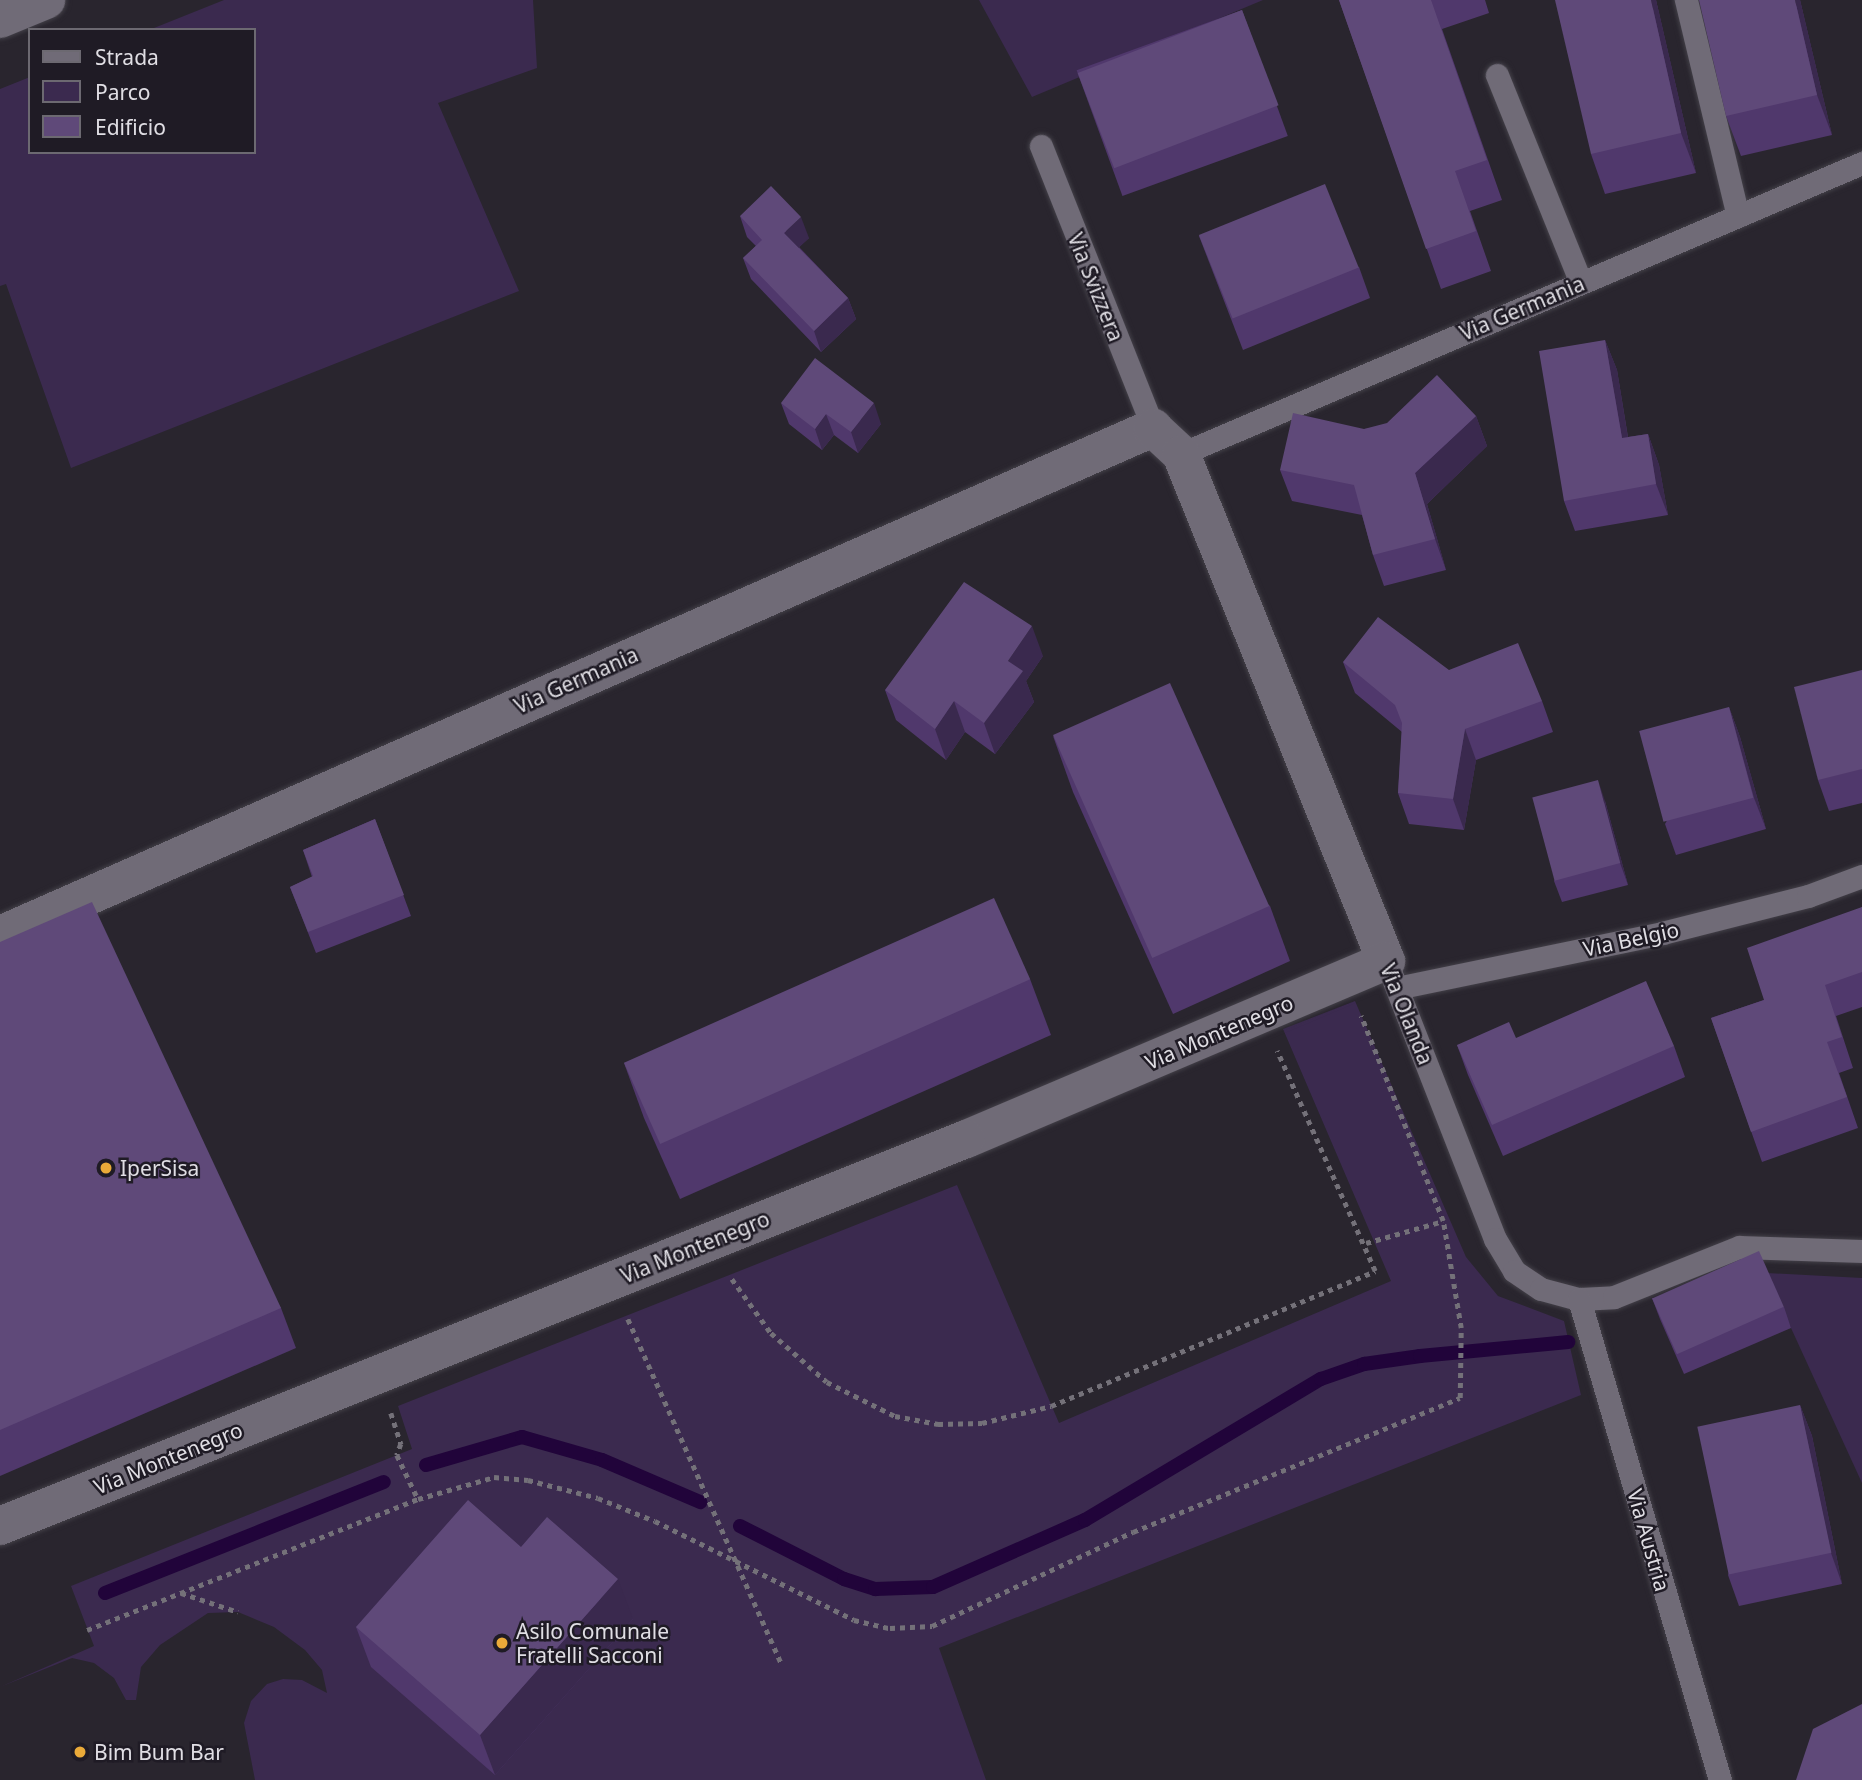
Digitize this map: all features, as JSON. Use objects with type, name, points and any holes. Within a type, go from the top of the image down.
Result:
[{"type":"street","points":[[0,19],[47,0]]},
{"type":"street","name":"Via Olanda","points":[[1153,428],[1181,454],[1392,974]]},
{"type":"street","name":"Via Germania","points":[[0,935],[1153,428]]},
{"type":"street","name":"Via Montenegro","points":[[0,1526],[966,1139],[1392,974]]},
{"type":"lane","points":[[1686,0],[1738,216]]},
{"type":"lane","points":[[1497,75],[1581,283]]},
{"type":"lane","name":"Via Svizzera","points":[[1041,146],[1153,428]]},
{"type":"lane","name":"Via Germania","points":[[1181,454],[1862,163]]},
{"type":"lane","name":"Via Belgio","points":[[1392,974],[1662,933],[1808,896],[1862,876]]},
{"type":"lane","name":"Via Olanda","points":[[1392,974],[1502,1250],[1514,1271],[1541,1289],[1579,1299],[1614,1297],[1740,1247],[1862,1251]]},
{"type":"lane","name":"Via Austria","points":[[1579,1299],[1720,1780]]},
{"type":"path","points":[[88,1630],[418,1499],[494,1477],[528,1480],[598,1498],[655,1521],[738,1565],[854,1620],[890,1629],[932,1626],[1133,1532],[1460,1398],[1464,1376],[1461,1328],[1443,1221],[1356,1006]]},
{"type":"path","points":[[729,1275],[794,1358],[850,1395],[895,1416],[938,1424],[982,1423],[1051,1406],[1374,1271],[1366,1243],[1272,1042]]},
{"type":"path","points":[[1366,1243],[1443,1221]]},
{"type":"path","points":[[627,1315],[781,1662]]},
{"type":"path","points":[[397,1455],[418,1499]]},
{"type":"path","points":[[180,1593],[238,1612]]},
{"type":"green space","points":[[224,0],[533,0],[537,68],[438,103],[519,291],[71,468],[6,284],[0,286],[0,89],[28,78],[28,154],[256,154],[256,28],[154,28]]},
{"type":"green space","points":[[979,0],[1263,0],[1032,97]]},
{"type":"green space","points":[[1355,1001],[1466,1257],[1498,1296],[1564,1321],[1581,1395],[939,1648],[986,1780],[255,1780],[244,1723],[251,1701],[267,1684],[283,1679],[302,1680],[327,1693],[322,1670],[305,1650],[274,1627],[238,1612],[208,1613],[160,1645],[141,1667],[136,1700],[126,1700],[114,1678],[94,1663],[72,1658],[0,1687],[94,1646],[71,1586],[412,1449],[398,1406],[957,1185],[1059,1423],[1391,1281],[1283,1029]]},
{"type":"green space","points":[[1767,1273],[1862,1278],[1862,1483],[1791,1328]]},
{"type":"building","points":[[1339,0],[1431,0],[1487,160],[1455,171],[1476,231],[1426,249]]},
{"type":"building","points":[[1555,0],[1651,0],[1681,133],[1591,154]]},
{"type":"building","points":[[1699,0],[1795,0],[1817,95],[1726,116]]},
{"type":"building","points":[[1242,10],[1279,105],[1114,168],[1078,73]]},
{"type":"building","points":[[1325,184],[1359,267],[1233,318],[1199,235]]},
{"type":"building","points":[[771,186],[801,217],[784,233],[848,298],[814,331],[743,258],[762,240],[740,216]]},
{"type":"building","points":[[1605,340],[1622,438],[1648,434],[1656,484],[1564,501],[1539,351]]},
{"type":"building","points":[[815,358],[874,403],[851,432],[826,414],[815,429],[781,403]]},
{"type":"building","points":[[1437,375],[1476,416],[1415,473],[1435,539],[1373,555],[1354,485],[1280,470],[1293,413],[1364,429],[1387,423]]},
{"type":"building","points":[[964,582],[1032,626],[1008,661],[1023,671],[984,723],[954,701],[935,729],[885,690]]},
{"type":"building","points":[[1378,617],[1449,670],[1518,643],[1542,701],[1465,729],[1453,799],[1398,793],[1402,723],[1395,705],[1343,662]]},
{"type":"building","points":[[1862,670],[1862,769],[1818,780],[1794,687]]},
{"type":"building","points":[[1170,683],[1269,906],[1152,958],[1053,735]]},
{"type":"building","points":[[1729,707],[1753,798],[1663,822],[1639,731]]},
{"type":"building","points":[[1598,780],[1620,863],[1555,881],[1532,798]]},
{"type":"building","points":[[375,819],[404,895],[308,932],[290,887],[313,876],[303,850]]},
{"type":"building","points":[[994,898],[1030,979],[660,1144],[624,1063]]},
{"type":"building","name":"IperSisa","points":[[92,902],[281,1308],[0,1430],[0,942]]},
{"type":"building","points":[[1862,907],[1862,972],[1825,985],[1842,1037],[1827,1042],[1847,1097],[1751,1132],[1711,1018],[1764,1000],[1747,948]]},
{"type":"building","points":[[1646,981],[1674,1046],[1492,1125],[1457,1045],[1509,1022],[1516,1038]]},
{"type":"building","points":[[1759,1251],[1784,1307],[1677,1354],[1652,1299]]},
{"type":"building","points":[[1800,1405],[1831,1553],[1729,1575],[1697,1427]]},
{"type":"building","name":"Asilo Comunale Fratelli Sacconi","points":[[468,1500],[521,1547],[547,1517],[618,1579],[480,1735],[356,1627]]},
{"type":"building","points":[[1862,1704],[1862,1780],[1796,1780],[1813,1729]]},
{"type":"waterway","points":[[740,1526],[844,1579],[875,1589],[933,1587],[1085,1520],[1321,1379],[1364,1364],[1568,1342]]},
{"type":"waterway","points":[[426,1465],[522,1437],[602,1460],[700,1502]]},
{"type":"waterway","points":[[105,1593],[384,1482]]},
{"type":"place","name":"IperSisa","points":[[106,1168]]},
{"type":"place","name":"Asilo Comunale Fratelli Sacconi","points":[[502,1643]]},
{"type":"place","name":"Bim Bum Bar","points":[[80,1752]]}]
